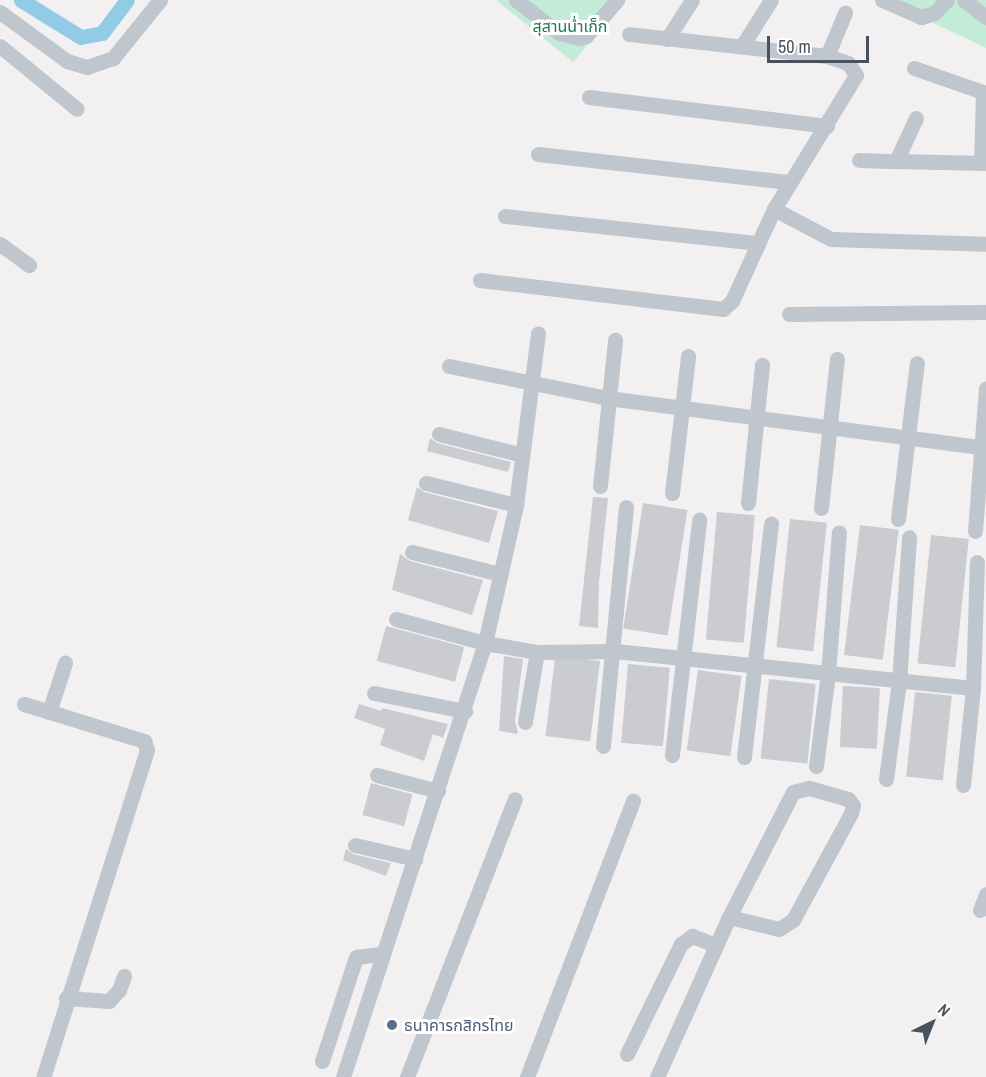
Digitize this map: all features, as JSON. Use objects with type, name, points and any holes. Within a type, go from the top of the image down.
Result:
[{"type":"street","points":[[0,12],[68,61],[87,67],[113,58],[160,0]]},
{"type":"street","points":[[516,0],[570,38],[586,36],[617,0]]},
{"type":"street","points":[[667,39],[692,0]]},
{"type":"street","points":[[742,46],[771,0]]},
{"type":"street","points":[[885,0],[921,17],[934,13],[947,0]]},
{"type":"street","points":[[964,0],[986,17]]},
{"type":"street","points":[[827,56],[845,13]]},
{"type":"street","points":[[480,280],[723,309],[732,301],[774,209],[789,182],[827,126],[856,75],[848,63],[827,56],[628,34]]},
{"type":"street","points":[[0,46],[76,109]]},
{"type":"street","points":[[859,160],[983,163],[982,92],[914,68]]},
{"type":"street","points":[[589,97],[827,126]]},
{"type":"street","points":[[896,161],[916,118]]},
{"type":"street","points":[[538,154],[789,182]]},
{"type":"street","points":[[774,209],[831,239],[986,244]]},
{"type":"street","points":[[505,216],[759,243]]},
{"type":"street","points":[[0,244],[29,265]]},
{"type":"street","points":[[789,314],[986,312]]},
{"type":"street","points":[[343,1077],[381,954],[465,711],[485,644],[516,505],[538,333]]},
{"type":"street","points":[[600,486],[615,340]]},
{"type":"street","points":[[672,494],[680,406],[688,356]]},
{"type":"street","points":[[821,508],[832,429],[837,359]]},
{"type":"street","points":[[898,519],[910,438],[917,363]]},
{"type":"street","points":[[748,504],[762,365]]},
{"type":"street","points":[[449,366],[531,385],[608,398],[680,406],[758,421],[983,447]]},
{"type":"street","points":[[975,531],[986,388]]},
{"type":"street","points":[[439,434],[522,455]]},
{"type":"street","points":[[426,483],[516,505]]},
{"type":"street","points":[[603,746],[615,651],[626,507]]},
{"type":"street","points":[[672,755],[686,658],[699,520]]},
{"type":"street","points":[[744,757],[758,666],[771,524]]},
{"type":"street","points":[[816,766],[828,674],[839,532]]},
{"type":"street","points":[[886,779],[899,681],[909,537]]},
{"type":"street","points":[[412,552],[500,574]]},
{"type":"street","points":[[963,785],[973,688],[977,562]]},
{"type":"street","points":[[396,619],[485,644],[537,651],[615,651],[973,688]]},
{"type":"street","points":[[525,722],[537,651]]},
{"type":"street","points":[[49,712],[65,663]]},
{"type":"street","points":[[374,693],[465,711]]},
{"type":"street","points":[[24,704],[144,741],[147,750],[66,998],[43,1077]]},
{"type":"street","points":[[377,775],[438,791]]},
{"type":"street","points":[[657,1077],[729,916],[793,792],[809,788],[848,799],[853,805],[851,813],[793,920],[779,929],[729,916]]},
{"type":"street","points":[[407,1077],[515,799]]},
{"type":"street","points":[[527,1077],[633,801]]},
{"type":"street","points":[[355,845],[415,860]]},
{"type":"street","points":[[980,910],[986,894]]},
{"type":"street","points":[[627,1054],[681,944],[692,936],[716,945]]},
{"type":"street","points":[[322,1061],[356,957],[381,954]]},
{"type":"street","points":[[66,998],[109,1001],[119,990],[124,976]]},
{"type":"green space","name":"สุสานน่ำเก็ก","points":[[496,0],[626,0],[573,62]]},
{"type":"green space","points":[[885,0],[986,0],[986,48]]},
{"type":"building","points":[[430,438],[437,443],[511,462],[508,472],[427,451]]},
{"type":"building","points":[[417,487],[424,492],[498,511],[489,543],[408,520]]},
{"type":"building","points":[[593,497],[608,498],[599,582],[598,628],[579,626]]},
{"type":"building","points":[[643,503],[687,510],[668,635],[623,628]]},
{"type":"building","points":[[717,512],[755,515],[744,643],[706,640]]},
{"type":"building","points":[[790,519],[827,523],[813,651],[777,647]]},
{"type":"building","points":[[860,525],[899,530],[883,660],[844,655]]},
{"type":"building","points":[[931,535],[969,539],[955,667],[918,663]]},
{"type":"building","points":[[400,554],[410,561],[483,580],[472,615],[392,590]]},
{"type":"building","points":[[386,626],[464,647],[455,682],[377,661]]},
{"type":"building","points":[[504,656],[523,659],[515,720],[518,734],[499,731]]},
{"type":"building","points":[[555,656],[600,661],[590,741],[545,736]]},
{"type":"building","points":[[628,664],[670,668],[663,746],[621,743]]},
{"type":"building","points":[[698,670],[742,676],[730,756],[687,750]]},
{"type":"building","points":[[769,679],[816,684],[807,763],[761,759]]},
{"type":"building","points":[[843,686],[880,688],[877,749],[840,747]]},
{"type":"building","points":[[915,692],[952,696],[943,780],[906,777]]},
{"type":"building","points":[[359,704],[381,711],[382,708],[448,724],[443,738],[433,734],[424,761],[380,745],[385,729],[354,718]]},
{"type":"building","points":[[371,783],[413,794],[404,826],[362,815]]},
{"type":"building","points":[[346,849],[353,854],[391,863],[386,876],[343,860]]},
{"type":"waterway","points":[[21,0],[81,37],[102,33],[127,0]]},
{"type":"place","name":"ธนาคารกสิกรไทย","points":[[392,1025]]}]
